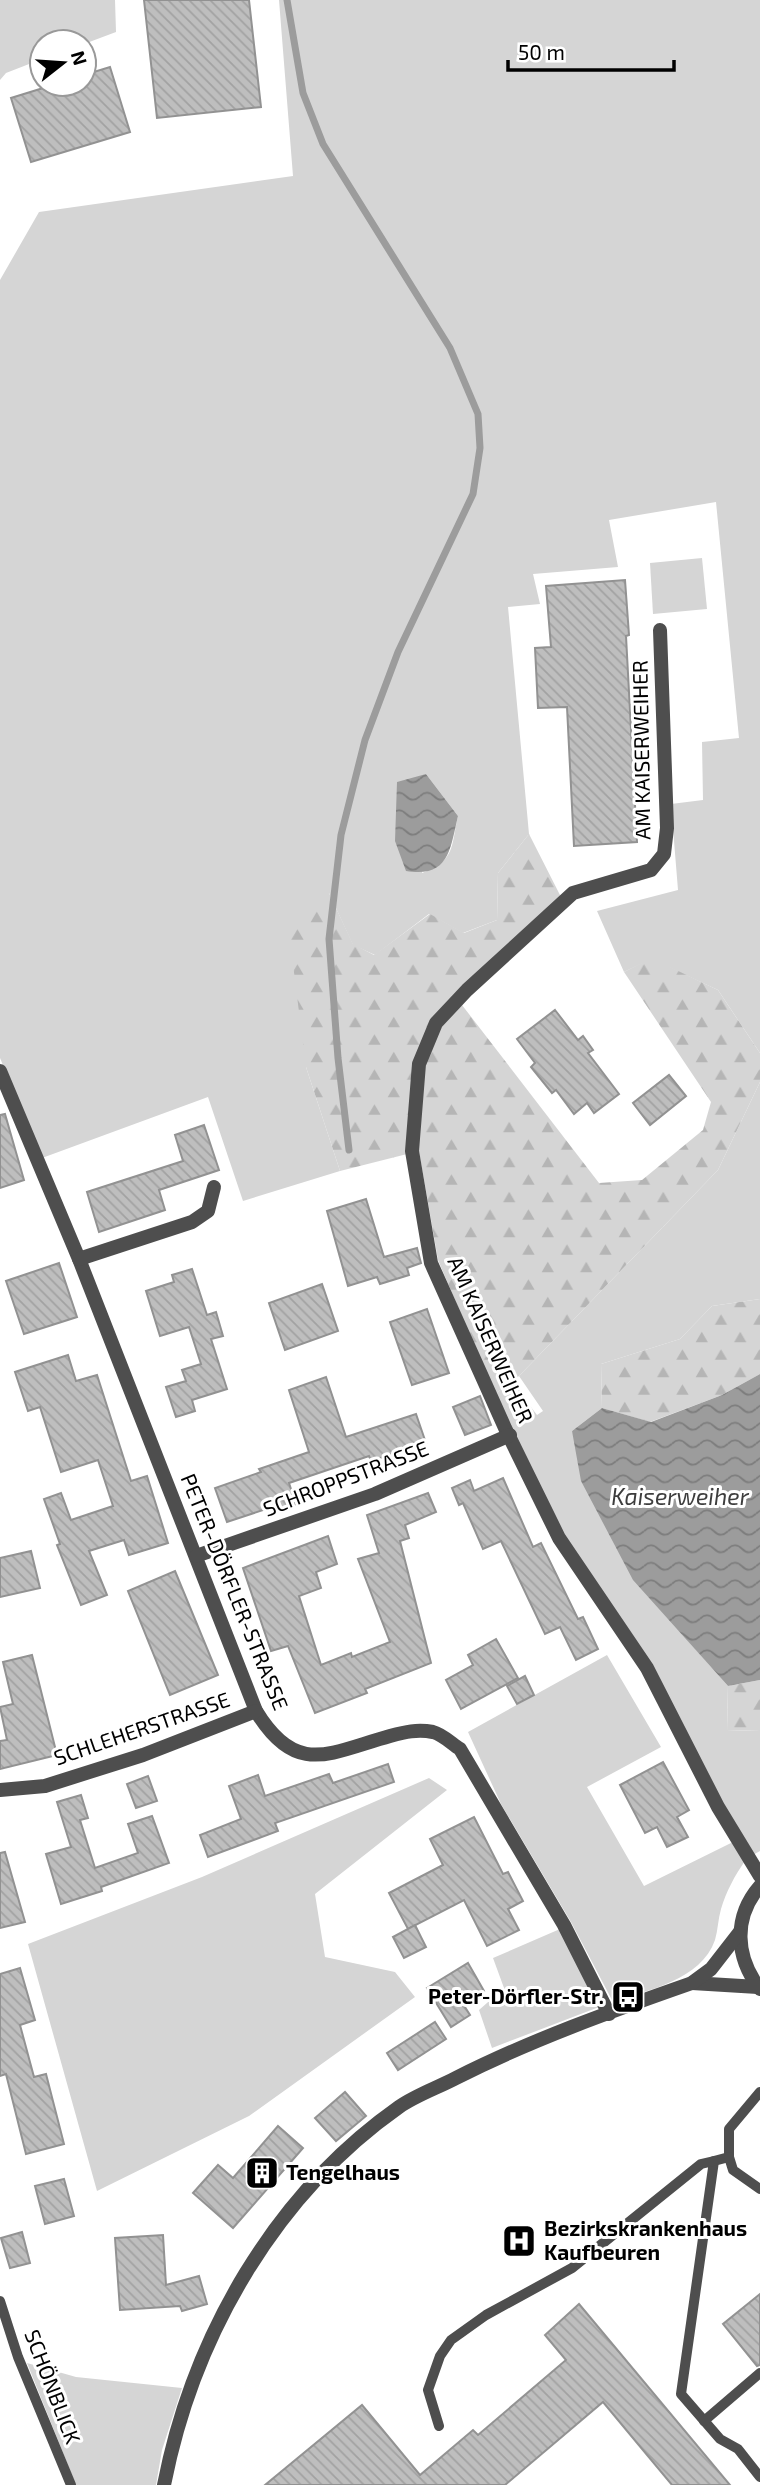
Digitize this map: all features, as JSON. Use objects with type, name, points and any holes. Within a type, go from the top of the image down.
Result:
[{"type":"street","name":"AM KAISERWEIHER","points":[[660,630],[667,828],[664,853],[651,870],[573,893],[467,990],[436,1023],[419,1063],[412,1151],[431,1263],[559,1538],[646,1668],[718,1807],[760,1875]]},
{"type":"street","name":"PETER-DÖRFLER-STRASSE","points":[[0,1071],[79,1259],[256,1711],[268,1731],[293,1752],[322,1756],[413,1730],[436,1733],[460,1749],[564,1925],[609,2014]]},
{"type":"street","points":[[79,1259],[192,1222],[208,1210],[214,1187]]},
{"type":"street","name":"SCHROPPSTRASSE","points":[[196,1556],[375,1494],[510,1435]]},
{"type":"street","name":"SCHLEHERSTRASSE","points":[[0,1790],[45,1786],[131,1759],[256,1711]]},
{"type":"street","points":[[759,1988],[744,1965],[739,1933],[751,1896],[760,1886]]},
{"type":"street","points":[[164,2485],[171,2450],[189,2390],[250,2262],[290,2207],[333,2162],[400,2106],[496,2058],[692,1983],[711,1969],[739,1933]]},
{"type":"street","points":[[692,1983],[759,1988]]},
{"type":"lane","points":[[760,2092],[729,2129],[729,2157],[733,2170],[760,2189]]},
{"type":"lane","points":[[439,2426],[428,2390],[440,2356],[452,2340],[486,2315],[572,2268],[701,2164],[729,2157]]},
{"type":"lane","points":[[714,2161],[681,2394],[720,2439],[738,2449],[760,2477]]},
{"type":"lane","name":"SCHÖNBLICK","points":[[0,2301],[18,2357],[71,2485]]},
{"type":"lane","points":[[704,2421],[760,2373]]},
{"type":"green space","points":[[0,0],[115,0],[116,32],[98,39],[98,28],[28,28],[28,64],[6,73],[0,80]]},
{"type":"green space","points":[[279,0],[760,0],[760,1053],[718,990],[651,959],[624,972],[597,911],[678,890],[671,804],[703,800],[702,742],[739,738],[716,502],[609,520],[618,567],[533,574],[540,604],[508,607],[529,834],[498,873],[497,920],[463,933],[429,914],[375,955],[353,945],[329,893],[306,1067],[340,1171],[243,1201],[208,1097],[42,1158],[0,1058],[0,280],[39,212],[293,176]],"holes":[[[426,774],[458,816],[450,852],[441,863],[422,873]]]},
{"type":"green space","points":[[702,558],[707,609],[653,614],[650,563]]},
{"type":"green space","points":[[529,834],[562,899],[462,1005],[599,1183],[642,1180],[703,1130],[711,1102],[624,972],[651,958],[718,990],[760,1053],[760,1082],[718,1170],[519,1376],[495,1394],[438,1260],[419,1151],[340,1171],[306,1067],[287,917],[329,893],[353,944],[374,955],[430,914],[464,933],[497,920],[498,873]]},
{"type":"green space","points":[[760,1082],[760,1299],[712,1306],[680,1339],[601,1364],[602,1408],[572,1431],[688,1641],[728,1686],[727,1731],[760,1730],[760,1851],[751,1856],[651,1665],[563,1535],[495,1394],[515,1379],[521,1394],[537,1415],[543,1411],[519,1376],[718,1170]]},
{"type":"green space","points":[[760,1299],[760,1374],[722,1395],[650,1422],[602,1408],[601,1364],[680,1339],[712,1306]]},
{"type":"green space","points":[[607,1655],[661,1747],[587,1787],[644,1886],[733,1842],[745,1861],[725,1896],[715,1940],[698,1965],[672,1982],[613,2002],[571,1922],[501,1804],[468,1732]]},
{"type":"green space","points":[[760,1680],[760,1730],[727,1731],[728,1686]]},
{"type":"green space","points":[[429,1778],[447,1790],[315,1894],[325,1957],[395,1972],[415,1997],[249,2116],[97,2191],[28,1944],[202,1877]]},
{"type":"green space","points":[[560,1929],[599,2007],[492,2048],[479,2010],[504,1988],[493,1958]]},
{"type":"green space","points":[[27,2363],[76,2377],[182,2388],[162,2450],[156,2485],[76,2485]]},
{"type":"water","points":[[426,774],[458,816],[453,840],[439,866],[420,872],[406,871],[395,841],[397,782]]},
{"type":"water","name":"Kaiserweiher","points":[[760,1374],[760,1680],[728,1686],[633,1580],[581,1481],[572,1431],[602,1408],[651,1422],[722,1395]]},
{"type":"building","points":[[144,0],[249,0],[261,107],[157,118]]},
{"type":"building","points":[[110,67],[130,132],[31,162],[11,98],[28,93],[28,98],[98,98],[98,71]]},
{"type":"building","points":[[625,580],[637,842],[574,846],[567,707],[538,708],[535,648],[551,647],[546,586]]},
{"type":"building","points":[[555,1010],[578,1040],[583,1036],[593,1050],[588,1053],[619,1094],[594,1113],[587,1103],[574,1114],[556,1090],[552,1093],[531,1067],[535,1063],[517,1039]]},
{"type":"building","points":[[669,1075],[686,1096],[650,1125],[633,1103]]},
{"type":"building","points":[[5,1114],[24,1180],[0,1188],[0,1115]]},
{"type":"building","points":[[204,1125],[219,1170],[159,1190],[165,1210],[99,1232],[87,1192],[183,1161],[175,1135]]},
{"type":"building","points":[[366,1199],[384,1257],[417,1248],[421,1263],[407,1268],[409,1275],[380,1284],[377,1277],[348,1286],[327,1211]]},
{"type":"building","points":[[59,1263],[77,1317],[24,1334],[6,1281]]},
{"type":"building","points":[[192,1269],[207,1315],[216,1312],[223,1336],[211,1339],[227,1389],[192,1400],[195,1411],[176,1417],[166,1387],[186,1381],[182,1370],[201,1364],[189,1327],[160,1336],[146,1291],[174,1282],[172,1275]]},
{"type":"building","points":[[322,1284],[338,1331],[285,1350],[269,1303]]},
{"type":"building","points":[[427,1309],[449,1373],[412,1385],[390,1322]]},
{"type":"building","points":[[68,1355],[76,1381],[97,1375],[131,1481],[147,1476],[168,1543],[129,1555],[124,1540],[89,1551],[107,1595],[81,1605],[57,1545],[60,1544],[44,1499],[61,1493],[71,1520],[113,1506],[98,1460],[61,1472],[40,1407],[28,1411],[15,1372]]},
{"type":"building","points":[[326,1377],[346,1437],[416,1414],[426,1443],[371,1461],[369,1456],[289,1483],[296,1504],[274,1511],[272,1507],[227,1522],[215,1488],[309,1452],[289,1390]]},
{"type":"building","points":[[480,1396],[491,1425],[465,1435],[453,1407]]},
{"type":"building","points":[[503,1478],[533,1547],[541,1543],[578,1619],[583,1617],[598,1649],[576,1660],[560,1627],[545,1634],[501,1541],[483,1549],[463,1503],[459,1505],[452,1488],[470,1480],[474,1491]]},
{"type":"building","points":[[428,1493],[436,1512],[405,1525],[409,1538],[400,1541],[431,1663],[365,1689],[367,1693],[315,1713],[288,1646],[271,1651],[243,1568],[328,1536],[337,1564],[316,1572],[321,1588],[299,1596],[321,1665],[351,1653],[352,1657],[390,1642],[358,1559],[379,1553],[367,1515]]},
{"type":"building","points":[[31,1551],[40,1588],[0,1597],[0,1558]]},
{"type":"building","points":[[175,1571],[218,1675],[170,1695],[128,1591]]},
{"type":"building","points":[[496,1639],[518,1678],[461,1709],[446,1680],[473,1665],[468,1655]]},
{"type":"building","points":[[32,1655],[57,1755],[0,1769],[0,1741],[7,1740],[0,1707],[13,1704],[3,1662]]},
{"type":"building","points":[[525,1676],[534,1695],[517,1704],[507,1686]]},
{"type":"building","points":[[663,1762],[689,1810],[677,1817],[688,1837],[667,1847],[657,1827],[645,1833],[620,1785]]},
{"type":"building","points":[[388,1764],[394,1782],[275,1823],[278,1831],[208,1857],[200,1835],[241,1819],[229,1786],[258,1775],[265,1796],[329,1774],[333,1783]]},
{"type":"building","points":[[148,1776],[157,1801],[136,1808],[127,1784]]},
{"type":"building","points":[[81,1795],[88,1818],[80,1820],[95,1868],[138,1853],[128,1824],[152,1816],[169,1863],[101,1887],[102,1891],[61,1904],[46,1854],[71,1847],[57,1802]]},
{"type":"building","points":[[474,1817],[503,1874],[508,1872],[523,1901],[508,1909],[519,1930],[487,1946],[464,1900],[408,1929],[389,1893],[443,1865],[430,1839]]},
{"type":"building","points":[[5,1852],[25,1922],[0,1928],[0,1853]]},
{"type":"building","points":[[415,1925],[426,1947],[404,1958],[393,1937]]},
{"type":"building","points":[[468,1963],[484,1991],[463,2004],[470,2015],[451,2027],[427,1988]]},
{"type":"building","points":[[20,1968],[35,2020],[20,2025],[34,2077],[46,2074],[64,2144],[26,2154],[6,2074],[0,2076],[0,1974]]},
{"type":"building","points":[[435,2022],[446,2039],[398,2070],[387,2053]]},
{"type":"building","points":[[345,2092],[366,2116],[336,2141],[315,2118]]},
{"type":"building","name":"Tengelhaus","points":[[278,2126],[303,2148],[233,2228],[193,2193],[218,2165],[233,2178]]},
{"type":"building","points":[[64,2179],[74,2216],[45,2224],[35,2186]]},
{"type":"building","points":[[22,2232],[30,2263],[10,2268],[1,2238]]},
{"type":"building","points":[[163,2235],[166,2285],[199,2276],[207,2304],[182,2311],[180,2306],[120,2310],[115,2238]]},
{"type":"building","points":[[760,2294],[760,2365],[757,2366],[723,2324]]},
{"type":"building","points":[[579,2304],[730,2485],[672,2485],[603,2402],[505,2485],[265,2485],[362,2405],[420,2475],[473,2430],[478,2435],[566,2360],[545,2335]]},
{"type":"waterway","points":[[287,0],[303,93],[323,144],[450,348],[478,414],[480,448],[473,494],[398,652],[365,740],[341,835],[329,939],[338,1058],[349,1150]]},
{"type":"place","name":"Peter-Dörfler-Str.","points":[[628,1997]]},
{"type":"place","name":"Tengelhaus","points":[[262,2173]]},
{"type":"place","name":"Bezirkskrankenhaus Kaufbeuren","points":[[519,2241]]}]
